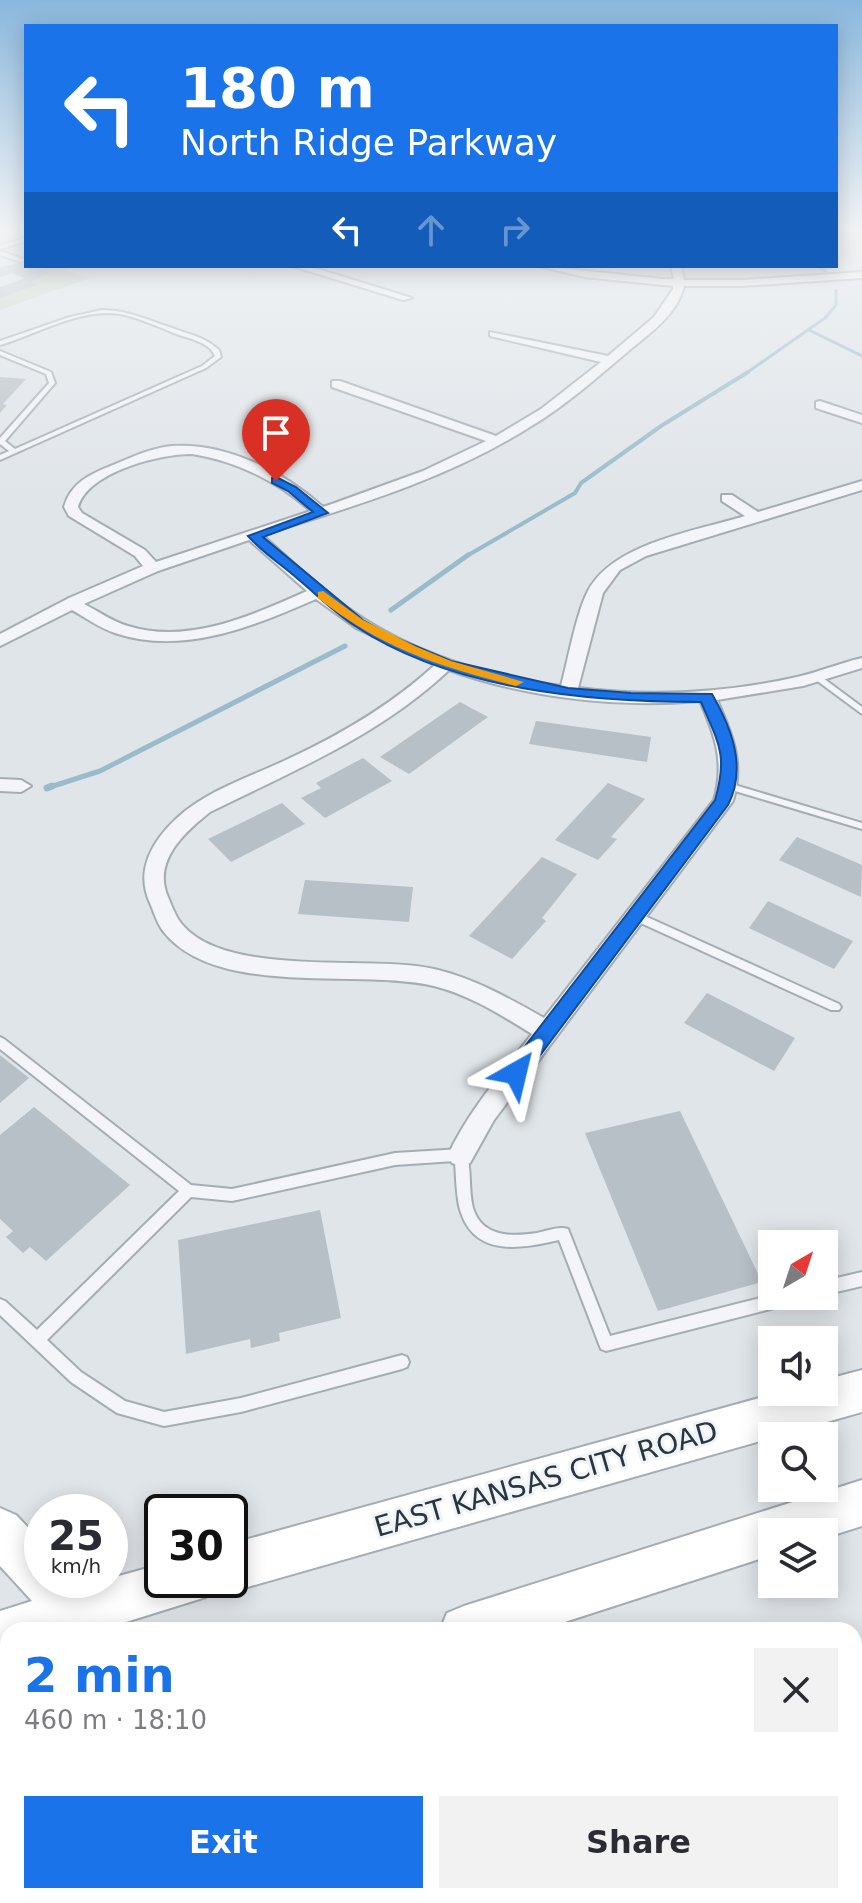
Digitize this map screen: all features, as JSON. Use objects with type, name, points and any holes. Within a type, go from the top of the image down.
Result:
[{"type":"main road","name":"EAST KANSAS CITY ROAD","points":[[248,1563],[862,1391]]},
{"type":"main road","points":[[489,1622],[862,1503]]},
{"type":"main road","points":[[0,1531],[63,1600]]},
{"type":"main road","points":[[27,1622],[63,1600],[144,1587]]},
{"type":"street","points":[[0,641],[153,568],[412,482],[497,441],[543,414],[662,315]]},
{"type":"street","points":[[494,334],[610,360]]},
{"type":"street","points":[[336,384],[497,441]]},
{"type":"street","points":[[820,405],[862,419]]},
{"type":"street","points":[[153,568],[140,553],[76,516],[71,507],[74,495],[84,485],[153,453],[200,450],[225,457],[292,489],[322,513]]},
{"type":"street","points":[[568,692],[595,592],[615,567],[641,553],[862,485]]},
{"type":"street","points":[[727,498],[755,517]]},
{"type":"street","points":[[254,536],[358,623],[384,638],[446,664],[568,692],[631,698],[707,698],[774,689],[862,663]]},
{"type":"street","points":[[73,604],[121,630],[159,638],[215,630],[319,592]]},
{"type":"street","points":[[0,622],[17,632]]},
{"type":"street","points":[[446,664],[412,697],[376,722],[203,807],[180,825],[157,858],[153,881],[159,910],[168,924],[195,947],[223,959],[273,967],[431,976],[473,989],[547,1032]]},
{"type":"street","points":[[461,1155],[485,1113],[715,812],[728,786],[730,755],[707,698]]},
{"type":"street","points":[[0,785],[21,786]]},
{"type":"lane","points":[[0,343],[86,315]]},
{"type":"lane","points":[[0,458],[204,367],[218,357],[212,346],[197,339],[127,315]]},
{"type":"lane","points":[[0,353],[49,373],[52,383],[1,441],[14,452]]},
{"type":"lane","points":[[819,678],[862,711]]},
{"type":"lane","points":[[728,786],[862,826]]},
{"type":"lane","points":[[636,916],[835,1007]]},
{"type":"lane","points":[[0,1042],[188,1191],[232,1195],[395,1159],[461,1155],[468,1214],[480,1231],[493,1239],[515,1244],[563,1233],[606,1344],[758,1305]]},
{"type":"lane","points":[[37,1340],[188,1191]]},
{"type":"lane","points":[[838,1285],[862,1279]]},
{"type":"lane","points":[[0,1306],[76,1377],[122,1408],[164,1419],[241,1405],[402,1362]]},
{"type":"building","points":[[0,377],[26,379],[3,404],[7,405],[0,413]]},
{"type":"building","points":[[460,702],[488,717],[409,774],[380,757]]},
{"type":"building","points":[[536,721],[651,737],[647,762],[529,744]]},
{"type":"building","points":[[363,758],[392,781],[325,818],[301,798],[321,788],[316,783]]},
{"type":"building","points":[[608,783],[645,799],[611,837],[617,839],[598,860],[555,840]]},
{"type":"building","points":[[282,803],[305,824],[231,862],[208,839]]},
{"type":"building","points":[[797,837],[862,865],[861,897],[779,860]]},
{"type":"building","points":[[542,857],[577,874],[542,918],[546,921],[512,959],[469,936]]},
{"type":"building","points":[[305,880],[413,887],[409,922],[298,914]]},
{"type":"building","points":[[768,901],[853,941],[834,969],[749,928]]},
{"type":"building","points":[[707,993],[795,1038],[774,1071],[684,1023]]},
{"type":"building","points":[[0,1055],[29,1078],[0,1103]]},
{"type":"building","points":[[34,1107],[130,1185],[46,1261],[30,1247],[23,1253],[6,1237],[13,1231],[0,1219],[0,1135]]},
{"type":"building","points":[[680,1111],[758,1274],[758,1283],[658,1311],[585,1133]]},
{"type":"building","points":[[320,1210],[341,1318],[279,1333],[280,1341],[251,1348],[250,1339],[186,1354],[178,1240]]},
{"type":"waterway","points":[[747,373],[828,315]]},
{"type":"waterway","points":[[809,330],[862,356]]},
{"type":"waterway","points":[[466,556],[575,493],[581,483],[661,426],[747,373]]},
{"type":"waterway","points":[[391,610],[466,556]]},
{"type":"waterway","points":[[52,786],[47,788],[100,771],[345,646]]},
{"type":"slow traffic","points":[[323,595],[358,623],[384,638],[446,664],[516,682]]},
{"type":"route","points":[[276,481],[292,489],[322,513],[254,536],[358,623],[384,638],[446,664],[530,685],[631,698],[707,698],[726,742],[731,771],[723,801],[516,1073]]}]
